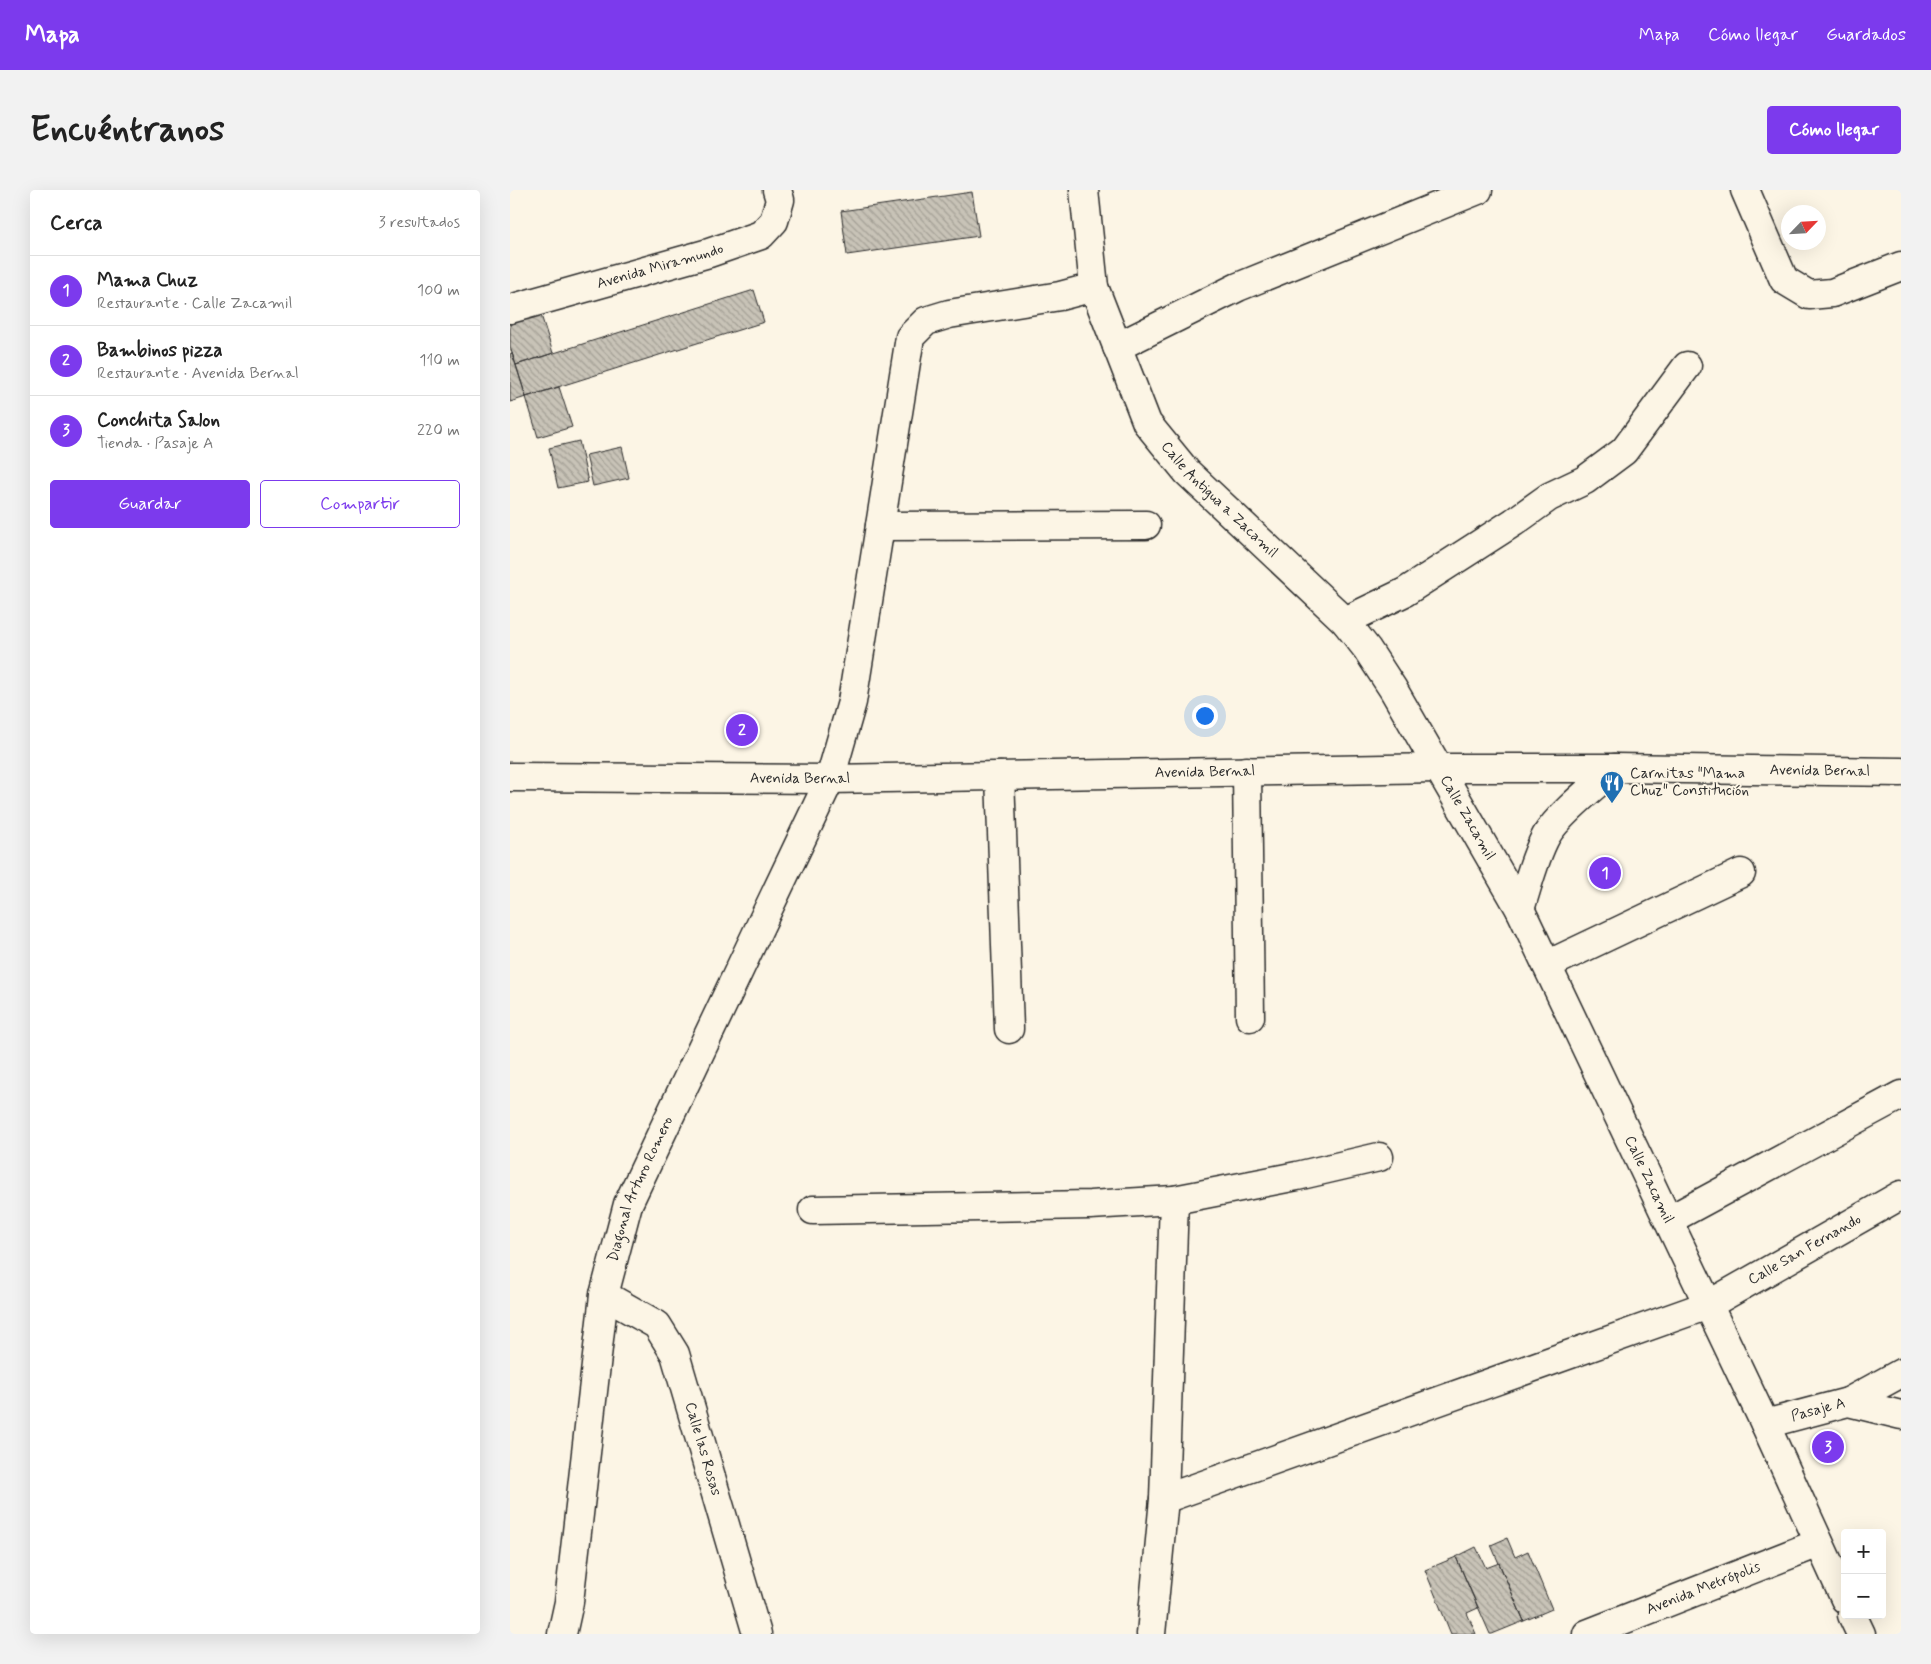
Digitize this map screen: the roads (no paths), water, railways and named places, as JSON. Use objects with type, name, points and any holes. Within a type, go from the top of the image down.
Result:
[{"type":"street","name":"Avenida Miramundo","points":[[510,309],[709,253],[761,235],[774,221],[780,200],[777,190]]},
{"type":"street","name":"Calle Antigua a Zacamil","points":[[1084,190],[1094,287],[1147,423],[1187,472],[1345,620],[1393,689],[1438,768]]},
{"type":"street","points":[[1117,347],[1238,287],[1478,190]]},
{"type":"street","points":[[1745,190],[1784,280],[1809,295],[1832,293],[1901,266]]},
{"type":"street","name":"Diagonal Arturo Romero","points":[[562,1634],[569,1602],[604,1295],[628,1204],[830,779],[852,702],[910,337],[926,322],[949,314],[1060,296],[1094,287]]},
{"type":"street","points":[[1345,620],[1405,592],[1514,522],[1549,497],[1585,480],[1624,451],[1687,366]]},
{"type":"street","points":[[880,526],[1146,525]]},
{"type":"street","name":"Avenida Bernal","points":[[510,776],[830,779],[1438,768],[1614,768],[1901,772]]},
{"type":"street","name":"Calle Zacamil","points":[[1438,768],[1520,909],[1765,1424],[1841,1591]]},
{"type":"street","points":[[1520,909],[1536,859],[1547,834],[1566,812],[1614,768]]},
{"type":"street","points":[[1247,771],[1250,1017]]},
{"type":"street","points":[[1000,776],[1009,1029]]},
{"type":"street","points":[[1547,965],[1741,874]]},
{"type":"street","points":[[1669,1220],[1901,1095]]},
{"type":"street","points":[[813,1210],[1090,1205],[1174,1200],[1297,1176],[1379,1157]]},
{"type":"street","name":"Calle San Fernando","points":[[1164,1499],[1708,1305],[1901,1195]]},
{"type":"street","points":[[1151,1634],[1164,1499],[1174,1200]]},
{"type":"street","name":"Calle las Rosas","points":[[604,1295],[657,1325],[675,1354],[757,1634]]},
{"type":"street","points":[[1848,1402],[1901,1373]]},
{"type":"street","name":"Pasaje A","points":[[1765,1424],[1848,1402],[1901,1415]]},
{"type":"street","name":"Avenida Metrópolis","points":[[1587,1634],[1819,1543]]},
{"type":"street","points":[[1854,1619],[1861,1634]]},
{"type":"place","name":"Bambinos pizza","points":[[742,730]]},
{"type":"place","name":"Carnitas \"Mama Chuz\" Constitución","points":[[1612,804]]},
{"type":"place","name":"Mama Chuz","points":[[1605,873]]},
{"type":"place","name":"Conchita Salon","points":[[1828,1447]]}]
